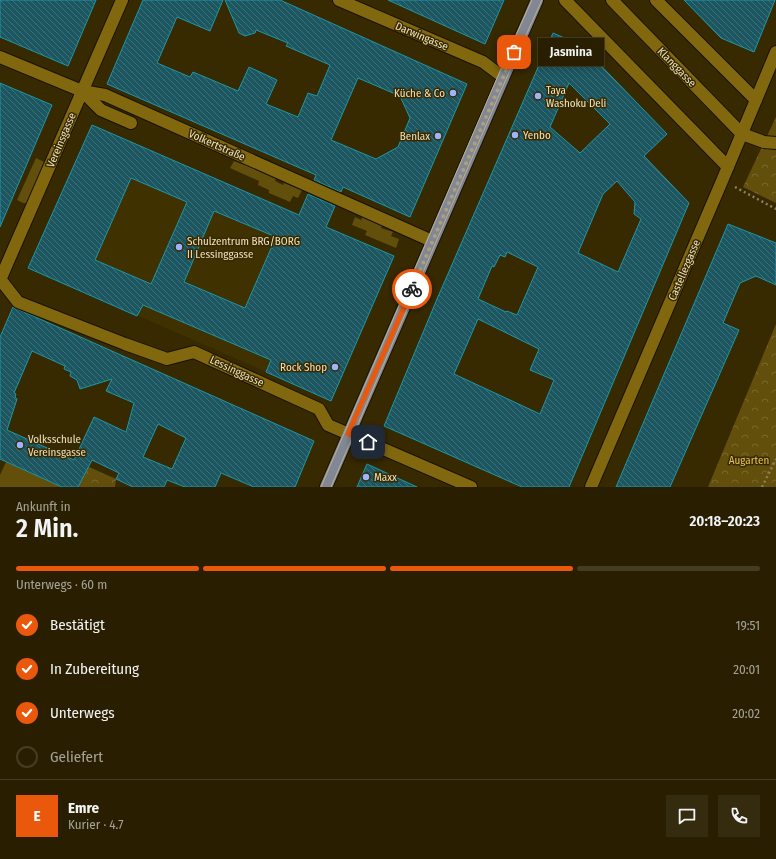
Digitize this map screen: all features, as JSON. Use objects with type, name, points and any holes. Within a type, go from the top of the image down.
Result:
[{"type":"main road","points":[[326,487],[537,0]]},
{"type":"street","name":"Vereinsgasse","points":[[0,279],[122,0]]},
{"type":"street","name":"Darwingasse","points":[[339,0],[483,62],[503,77]]},
{"type":"street","points":[[565,0],[728,167]]},
{"type":"street","name":"Klanggasse","points":[[612,0],[742,134]]},
{"type":"street","points":[[656,0],[756,100]]},
{"type":"street","name":"Castellezgasse","points":[[591,487],[776,52]]},
{"type":"street","name":"Volkertstraße","points":[[0,57],[82,91],[104,95],[432,241]]},
{"type":"street","points":[[82,91],[101,110],[131,123]]},
{"type":"street","points":[[742,134],[764,142],[776,143]]},
{"type":"street","name":"Lessinggasse","points":[[0,279],[18,302],[167,360],[194,352],[318,409],[328,425],[471,487]]},
{"type":"path","points":[[722,181],[776,209]]},
{"type":"path","points":[[762,487],[776,460]]},
{"type":"shaded area","name":"Schulzentrum BRG/BORG II Lessinggasse","points":[[92,125],[329,228],[266,372],[29,268]]},
{"type":"green space","points":[[776,117],[776,203],[743,187]]},
{"type":"green space","points":[[36,158],[46,163],[29,203],[23,203],[17,200]]},
{"type":"green space","points":[[234,161],[244,165],[245,164],[276,178],[275,181],[283,185],[284,183],[302,190],[298,198],[293,196],[290,202],[269,193],[269,190],[258,185],[259,181],[230,168]]},
{"type":"green space","points":[[363,216],[383,224],[381,228],[393,232],[391,236],[399,239],[396,248],[365,235],[367,231],[352,225],[355,217],[361,220]]},
{"type":"green space","name":"Augarten","points":[[776,324],[776,487],[708,487]]},
{"type":"green space","points":[[6,462],[62,487],[0,487],[0,475]]},
{"type":"green space","points":[[80,463],[116,479],[115,487],[69,487]]},
{"type":"building","points":[[0,0],[96,0],[68,66],[0,37]]},
{"type":"building","points":[[143,0],[223,0],[210,31],[177,17],[157,63],[190,77],[193,72],[238,91],[249,67],[277,80],[266,104],[298,117],[308,93],[317,96],[330,65],[286,46],[288,43],[256,30],[255,33],[245,36],[239,33],[225,0],[280,0],[467,84],[410,217],[343,187],[341,192],[314,180],[316,175],[107,84]],"holes":[[[358,78],[400,96],[410,118],[398,147],[376,159],[331,140]]]},
{"type":"building","points":[[388,0],[504,0],[485,44]]},
{"type":"building","points":[[684,0],[775,0],[754,52],[721,38]]},
{"type":"building","points":[[553,33],[581,45],[667,134],[644,156],[689,203],[569,487],[522,487],[384,426],[437,299]],"holes":[[[569,83],[610,124],[580,153],[550,127]],[[617,181],[635,202],[634,214],[641,219],[618,272],[578,253],[603,194]],[[507,252],[538,267],[517,315],[507,311],[506,312],[478,299],[492,266],[494,267],[500,255],[505,257]],[[478,319],[539,349],[530,370],[554,380],[540,414],[454,374]]]},
{"type":"building","points":[[0,83],[52,105],[0,227]]},
{"type":"building","name":"Schulzentrum BRG/BORG II Lessinggasse","points":[[92,125],[299,215],[308,194],[335,206],[326,227],[394,256],[331,401],[266,372],[271,360],[143,305],[137,316],[28,268]],"holes":[[[131,178],[187,202],[151,284],[95,260]],[[214,211],[276,237],[245,308],[184,282]]]},
{"type":"building","points":[[728,224],[776,243],[776,285],[756,276],[740,283],[723,323],[739,330],[670,487],[616,487]]},
{"type":"building","points":[[13,307],[314,441],[295,487],[254,487],[221,473],[215,487],[185,487],[167,480],[164,487],[133,487],[116,479],[119,473],[92,460],[78,487],[62,487],[0,459],[0,337]],"holes":[[[32,351],[65,366],[64,369],[71,372],[70,376],[77,380],[80,389],[112,379],[106,391],[134,403],[126,432],[94,417],[74,460],[7,430],[17,399],[15,397],[16,394],[14,393]],[[158,424],[186,438],[172,469],[143,457]]]},
{"type":"building","points":[[367,464],[417,487],[357,487]]},
{"type":"tram line","points":[[321,487],[532,0]]},
{"type":"tram line","points":[[331,487],[502,88],[542,0]]},
{"type":"way so far","points":[[412,289],[514,52]]},
{"type":"place","name":"Jasmina","points":[[514,52]]},
{"type":"place","name":"Küche & Co","points":[[453,93]]},
{"type":"place","name":"Taya Washoku Deli","points":[[538,96]]},
{"type":"place","name":"Yenbo","points":[[515,135]]},
{"type":"place","name":"Benlax","points":[[438,136]]},
{"type":"place","name":"Schulzentrum BRG/BORG II Lessinggasse","points":[[179,247]]},
{"type":"place","name":"Rock Shop","points":[[335,367]]},
{"type":"place","name":"Volksschule Vereinsgasse","points":[[20,445]]},
{"type":"place","name":"Maxx","points":[[366,477]]},
{"type":"route","points":[[368,442],[348,434],[412,289]]}]
